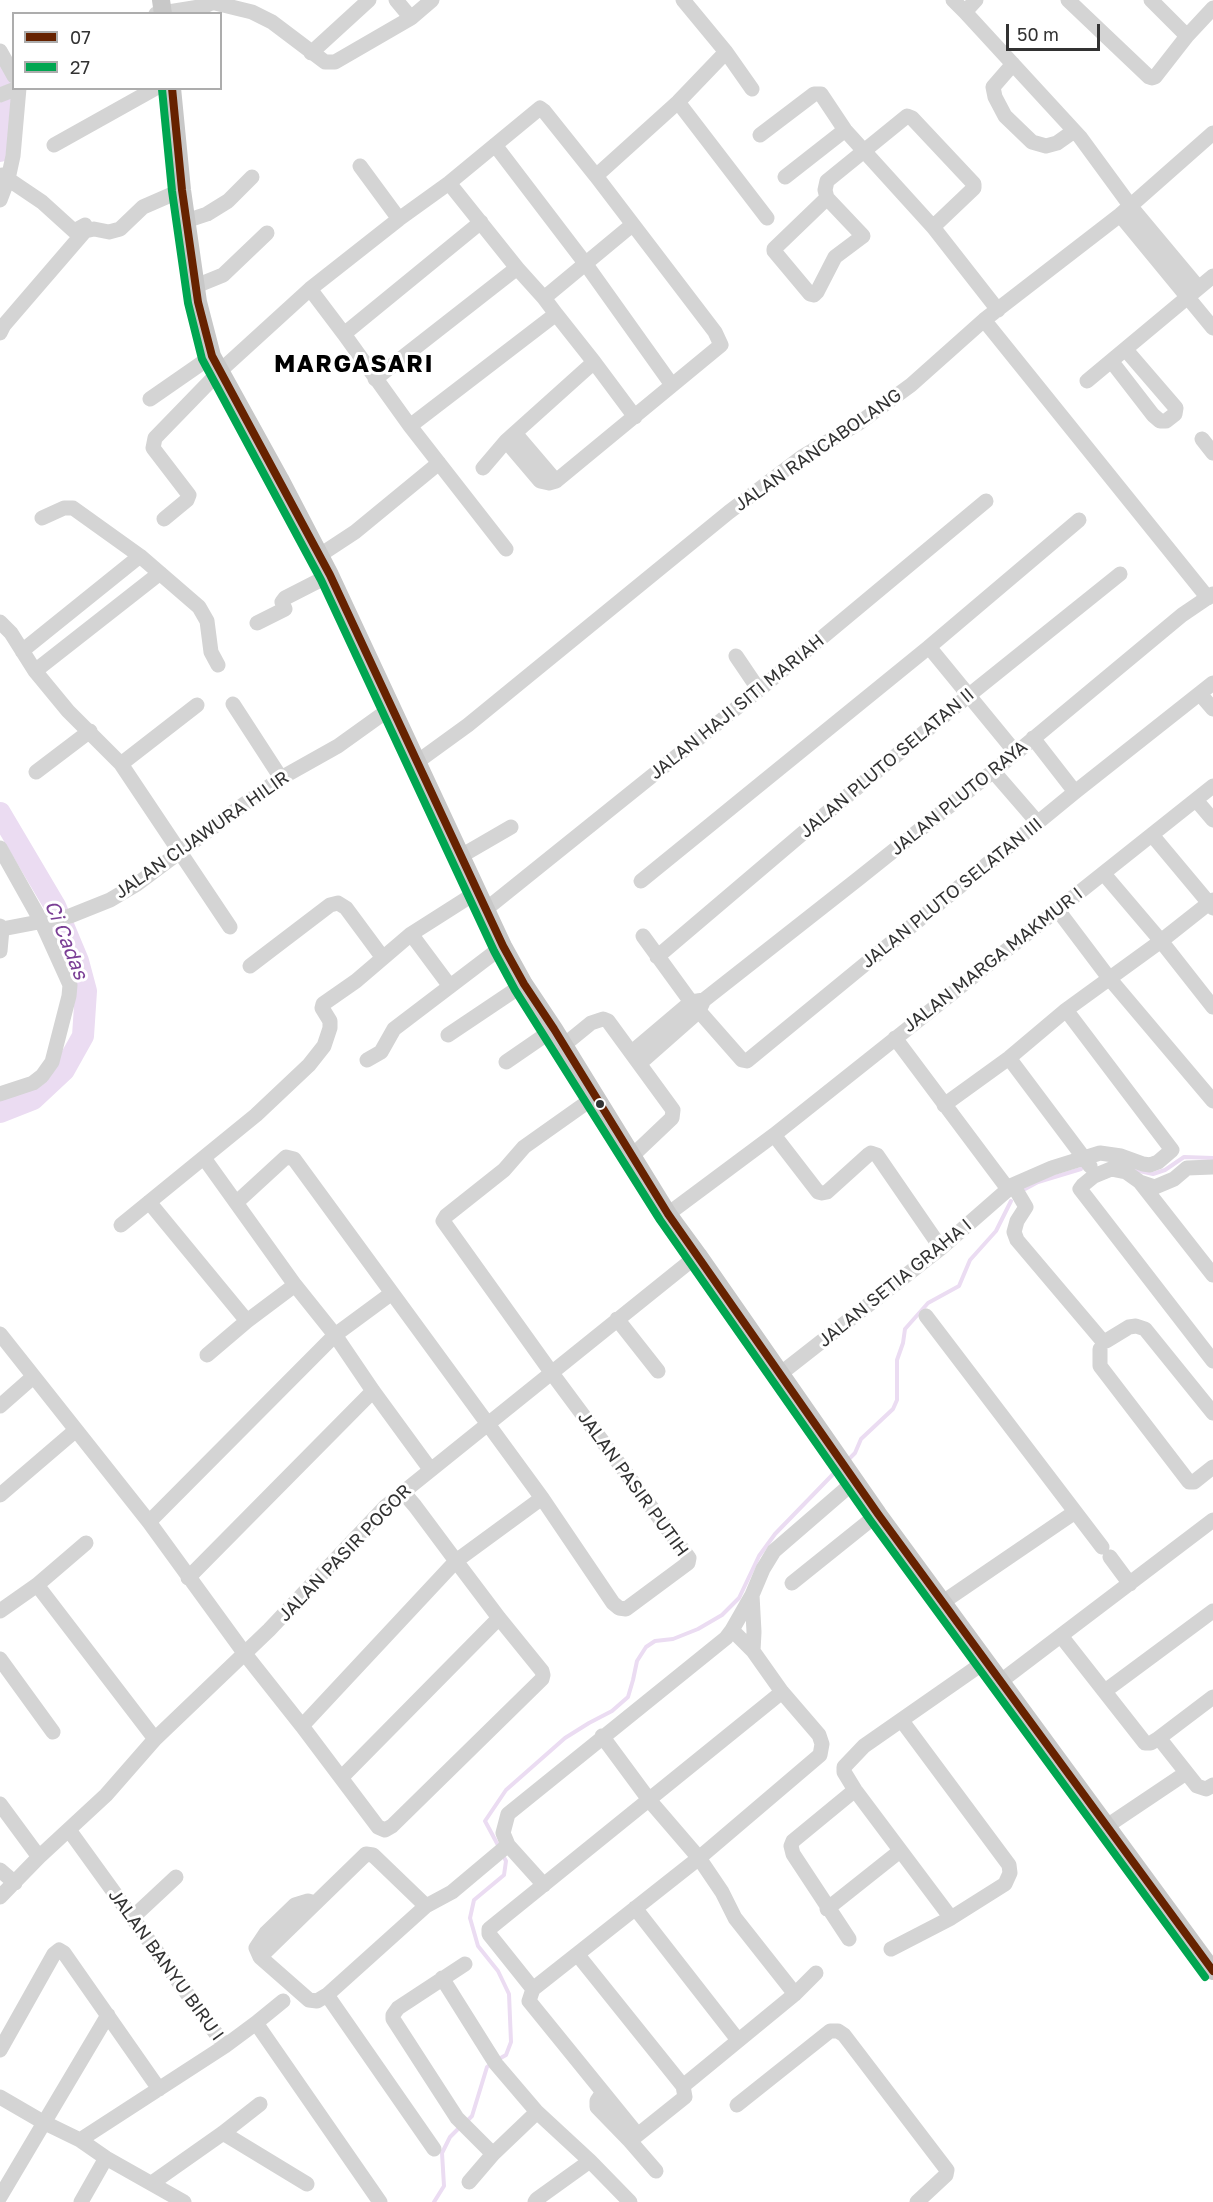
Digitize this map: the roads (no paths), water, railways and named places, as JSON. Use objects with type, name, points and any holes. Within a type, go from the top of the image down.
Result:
[{"type":"main road","points":[[172,90],[182,190],[196,286],[203,324],[216,363],[265,450],[330,575],[485,910],[524,984],[668,1214],[878,1514],[1107,1826],[1210,1958]]},
{"type":"street","points":[[311,53],[369,0]]},
{"type":"street","points":[[396,0],[411,18]]},
{"type":"street","points":[[161,10],[187,11],[216,2],[252,12],[272,22],[325,62],[335,62],[411,18],[432,0]]},
{"type":"street","points":[[683,0],[726,51],[752,89]]},
{"type":"street","points":[[953,0],[1091,150],[1125,210],[1193,293],[1213,328]]},
{"type":"street","points":[[965,12],[976,0]]},
{"type":"street","points":[[1068,0],[1149,78],[1155,77],[1187,36],[1213,8]]},
{"type":"street","points":[[1151,0],[1187,36]]},
{"type":"street","points":[[0,51],[11,89],[17,132],[0,200]]},
{"type":"street","points":[[596,176],[678,102],[726,51]]},
{"type":"street","points":[[1013,64],[993,87],[995,97],[1005,116],[1032,142],[1046,146],[1077,134]]},
{"type":"street","points":[[54,145],[152,90]]},
{"type":"street","points":[[760,135],[815,93],[824,97],[845,130],[933,227],[1008,303]]},
{"type":"street","points":[[678,102],[767,218]]},
{"type":"street","points":[[150,399],[216,363],[399,219],[449,183],[540,108],[596,176],[720,341],[718,348],[556,481],[511,437]]},
{"type":"street","points":[[827,198],[783,238],[774,250],[810,294],[816,294],[835,257],[863,236],[827,198],[825,190],[827,181],[907,116],[912,118],[972,181],[974,189],[933,227]]},
{"type":"street","points":[[785,177],[845,130]]},
{"type":"street","name":"JALAN RANCABOLANG","points":[[423,772],[468,725],[729,512],[802,457],[859,423],[989,327],[1008,303],[1125,210],[1213,133]]},
{"type":"street","points":[[495,145],[585,263],[672,386]]},
{"type":"street","points":[[360,166],[399,219]]},
{"type":"street","points":[[5,177],[42,202],[74,231],[85,225]]},
{"type":"street","points":[[186,220],[207,214],[228,201],[252,177]]},
{"type":"street","points":[[449,183],[544,298],[635,417]]},
{"type":"street","points":[[0,333],[4,325],[85,231],[94,229],[109,232],[120,229],[143,207],[182,190]]},
{"type":"street","points":[[344,334],[481,222]]},
{"type":"street","points":[[544,298],[632,225]]},
{"type":"street","points":[[196,286],[223,275],[267,233]]},
{"type":"street","points":[[375,379],[517,268]]},
{"type":"street","points":[[1088,381],[1213,276]]},
{"type":"street","points":[[310,289],[410,426],[506,549]]},
{"type":"street","points":[[410,426],[556,314]]},
{"type":"street","points":[[989,327],[1210,596]]},
{"type":"street","points":[[1112,362],[1160,421],[1166,421],[1175,414],[1176,408],[1126,350]]},
{"type":"street","points":[[483,468],[511,437],[594,362]]},
{"type":"street","points":[[164,519],[187,500],[189,495],[153,448],[153,441],[216,363]]},
{"type":"street","points":[[1202,439],[1213,453]]},
{"type":"street","points":[[320,555],[355,532],[439,463]]},
{"type":"street","name":"JALAN HAJI SITI MARIAH","points":[[485,910],[759,690],[986,501]]},
{"type":"street","points":[[42,518],[64,508],[73,508],[140,556],[194,601],[207,621],[209,646],[218,665]]},
{"type":"street","points":[[641,881],[929,647],[1079,520]]},
{"type":"street","points":[[22,651],[140,556]]},
{"type":"street","points":[[35,672],[160,573]]},
{"type":"street","name":"JALAN PLUTO SELATAN II","points":[[657,957],[968,696],[1120,574]]},
{"type":"street","points":[[257,623],[285,609],[282,602],[285,598],[330,575]]},
{"type":"street","name":"JALAN PLUTO RAYA","points":[[636,1057],[698,1004],[1016,753],[1182,615],[1210,596]]},
{"type":"street","points":[[0,621],[5,638],[22,651],[35,672],[68,711],[121,764],[230,927]]},
{"type":"street","points":[[929,647],[1016,753]]},
{"type":"street","points":[[736,656],[759,690]]},
{"type":"street","name":"JALAN PLUTO SELATAN III","points":[[698,1004],[742,1060],[748,1061],[1075,792],[1213,683]]},
{"type":"street","points":[[1200,694],[1213,709]]},
{"type":"street","name":"JALAN CIJAWURA HILIR","points":[[1,928],[70,916],[123,892],[281,778],[332,750],[386,698]]},
{"type":"street","points":[[233,704],[281,778]]},
{"type":"street","points":[[121,764],[197,705]]},
{"type":"street","points":[[36,772],[90,731]]},
{"type":"street","points":[[1033,738],[1075,792]]},
{"type":"street","points":[[993,771],[1038,823]]},
{"type":"street","name":"JALAN MARGA MAKMUR I","points":[[668,1214],[774,1135],[1213,786]]},
{"type":"street","points":[[1196,800],[1213,820]]},
{"type":"street","points":[[461,856],[511,827]]},
{"type":"street","points":[[944,1105],[1009,1058],[1066,1010],[1212,904],[1152,835]]},
{"type":"street","points":[[0,848],[44,921],[70,985],[52,1062],[42,1076],[33,1083],[0,1094]]},
{"type":"street","points":[[1104,874],[1213,1007]]},
{"type":"street","points":[[121,1225],[256,1115],[309,1065],[324,1046],[330,1028],[330,1022],[322,1005],[356,981],[411,934],[477,892]]},
{"type":"street","points":[[250,966],[330,905],[338,903],[346,908],[382,958]]},
{"type":"street","points":[[1057,909],[1109,978],[1213,1101]]},
{"type":"street","points":[[0,951],[1,928]]},
{"type":"street","points":[[411,934],[449,985]]},
{"type":"street","points":[[643,936],[657,957],[698,1004]]},
{"type":"street","points":[[366,1060],[381,1052],[394,1029],[503,946]]},
{"type":"street","points":[[448,1035],[524,984]]},
{"type":"street","name":"JALAN SETIA GRAHA I","points":[[780,1374],[941,1248],[1011,1187],[1052,1168],[1100,1153],[1150,1165],[1158,1162],[1172,1150],[1066,1010]]},
{"type":"street","points":[[564,1045],[591,1023],[603,1019],[608,1021],[674,1113],[672,1118],[633,1156]]},
{"type":"street","points":[[506,1062],[554,1029]]},
{"type":"street","points":[[895,1038],[944,1105],[1026,1207],[1017,1221],[1014,1232],[1017,1240],[1102,1342],[1100,1366],[1189,1482],[1194,1482],[1213,1467]]},
{"type":"street","points":[[1009,1058],[1085,1158],[1094,1176]]},
{"type":"street","points":[[551,1372],[443,1223],[443,1219],[504,1170],[524,1148],[596,1096]]},
{"type":"street","points":[[774,1135],[818,1192],[822,1193],[827,1192],[868,1155],[871,1153],[877,1155],[941,1248]]},
{"type":"street","points":[[237,1202],[286,1157],[292,1157],[487,1425],[543,1498],[456,1561],[302,1726]]},
{"type":"street","points":[[204,1158],[295,1285],[335,1335],[430,1469]]},
{"type":"street","points":[[1140,1182],[1155,1187],[1174,1179],[1187,1168],[1211,1170]]},
{"type":"street","points":[[1213,1275],[1140,1182],[1126,1172],[1111,1169],[1094,1176],[1083,1185],[1080,1190],[1213,1361]]},
{"type":"street","points":[[149,1202],[247,1321]]},
{"type":"street","name":"JALAN PASIR POGOR","points":[[0,1897],[105,1795],[155,1739],[245,1654],[386,1506],[698,1255]]},
{"type":"street","points":[[207,1355],[295,1285]]},
{"type":"street","points":[[149,1522],[335,1335],[392,1293]]},
{"type":"street","points":[[926,1316],[1130,1584]]},
{"type":"street","points":[[617,1319],[658,1371]]},
{"type":"street","points":[[1102,1342],[1129,1327],[1136,1326],[1145,1329],[1213,1413]]},
{"type":"street","points":[[0,1334],[149,1522],[245,1654],[378,1827],[385,1830],[389,1829],[542,1679],[542,1671],[403,1492]]},
{"type":"street","name":"JALAN PASIR PUTIH","points":[[543,1498],[613,1603],[619,1608],[626,1610],[688,1563],[689,1558],[551,1372]]},
{"type":"street","points":[[0,1406],[33,1377]]},
{"type":"street","points":[[189,1578],[373,1391]]},
{"type":"street","points":[[0,1495],[76,1430]]},
{"type":"street","points":[[544,1885],[506,1847],[503,1833],[508,1814],[726,1638],[752,1595],[774,1551],[848,1470]]},
{"type":"street","points":[[943,1602],[1075,1512]]},
{"type":"street","points":[[792,1583],[878,1514]]},
{"type":"street","points":[[1001,1682],[1213,1520]]},
{"type":"street","points":[[0,1611],[37,1586],[86,1543]]},
{"type":"street","points":[[37,1586],[155,1739]]},
{"type":"street","points":[[752,1595],[753,1651]]},
{"type":"street","points":[[1105,1691],[1213,1611]]},
{"type":"street","points":[[341,1778],[499,1618]]},
{"type":"street","points":[[656,2171],[603,2092],[529,2001],[534,1989],[699,1858],[820,1755],[822,1744],[819,1736],[782,1692],[753,1651],[732,1630]]},
{"type":"street","points":[[1061,1636],[1145,1743],[1159,1738],[1213,1697]]},
{"type":"street","points":[[0,1659],[53,1732]]},
{"type":"street","points":[[951,1918],[855,1790],[844,1772],[844,1767],[864,1746],[986,1661]]},
{"type":"street","points":[[534,1989],[488,1932],[489,1929],[782,1692]]},
{"type":"street","points":[[891,1949],[951,1918],[1005,1884],[1010,1873],[1009,1865],[902,1721]]},
{"type":"street","points":[[602,1736],[650,1801],[699,1858],[722,1892],[742,1928],[795,1994]]},
{"type":"street","points":[[1159,1738],[1197,1786],[1203,1789],[1213,1785]]},
{"type":"street","points":[[1107,1826],[1186,1773]]},
{"type":"street","points":[[849,1939],[827,1909],[793,1854],[791,1846],[855,1790]]},
{"type":"street","points":[[0,1804],[39,1857]]},
{"type":"street","name":"JALAN BANYU BIRU I","points":[[69,1830],[225,2046],[80,2140]]},
{"type":"street","points":[[426,1906],[370,1854],[366,1854],[260,1957],[309,2000],[316,2001],[327,1995],[426,1906],[452,1892],[506,1847]]},
{"type":"street","points":[[827,1909],[900,1851]]},
{"type":"street","points":[[0,1870],[15,1883]]},
{"type":"street","points":[[132,1918],[176,1876]]},
{"type":"street","points":[[635,1908],[738,2040]]},
{"type":"street","points":[[0,2050],[54,1954],[59,1950],[64,1953],[159,2089]]},
{"type":"street","points":[[577,1954],[683,2086],[685,2097],[634,2138]]},
{"type":"street","points":[[465,1964],[398,2008],[393,2019],[457,2118],[493,2154]]},
{"type":"street","points":[[683,2086],[795,1994],[816,1973]]},
{"type":"street","points":[[442,1978],[492,2059],[537,2112],[630,2202]]},
{"type":"street","points":[[327,1995],[434,2149]]},
{"type":"street","points":[[225,2046],[283,2001]]},
{"type":"street","points":[[0,2197],[108,2015]]},
{"type":"street","points":[[256,2023],[380,2202]]},
{"type":"street","points":[[737,2105],[830,2031],[838,2031],[844,2035],[947,2170],[946,2175],[917,2202]]},
{"type":"street","points":[[0,2097],[80,2140],[106,2158],[152,2183],[174,2200]]},
{"type":"street","points":[[152,2183],[260,2104]]},
{"type":"street","points":[[469,2182],[493,2154],[537,2112]]},
{"type":"street","points":[[223,2133],[307,2184]]},
{"type":"street","points":[[81,2202],[106,2158]]},
{"type":"street","points":[[535,2202],[590,2161]]},
{"type":"waterway","name":"Ci Cadas","points":[[0,71],[13,96],[0,151]]},
{"type":"waterway","name":"Ci Cadas","points":[[0,813],[55,906],[78,961],[86,991],[83,1036],[64,1070],[33,1099],[0,1112]]},
{"type":"waterway","points":[[1135,1170],[1153,1174],[1165,1170],[1184,1157],[1213,1158]]},
{"type":"waterway","points":[[1025,1189],[1038,1182],[1081,1169]]},
{"type":"waterway","points":[[848,1460],[855,1453],[861,1439],[893,1409],[897,1400],[897,1360],[905,1329],[928,1303],[959,1286],[970,1260],[996,1231],[1011,1201]]},
{"type":"waterway","points":[[499,1847],[485,1821],[506,1790],[565,1738],[612,1711],[628,1697],[637,1661],[646,1647],[655,1641],[673,1639],[698,1629],[722,1615],[739,1598],[759,1556],[775,1534],[840,1467]]},
{"type":"waterway","points":[[497,2060],[506,2055],[511,2042],[509,1994],[498,1971],[478,1946],[470,1918],[474,1900],[504,1875],[506,1861],[502,1854]]},
{"type":"waterway","points":[[466,2122],[472,2116],[487,2067],[491,2064]]},
{"type":"waterway","points":[[434,2202],[444,2186],[442,2153],[450,2137],[460,2127]]},
{"type":"district","name":"MARGASARI","points":[[354,364]]}]
